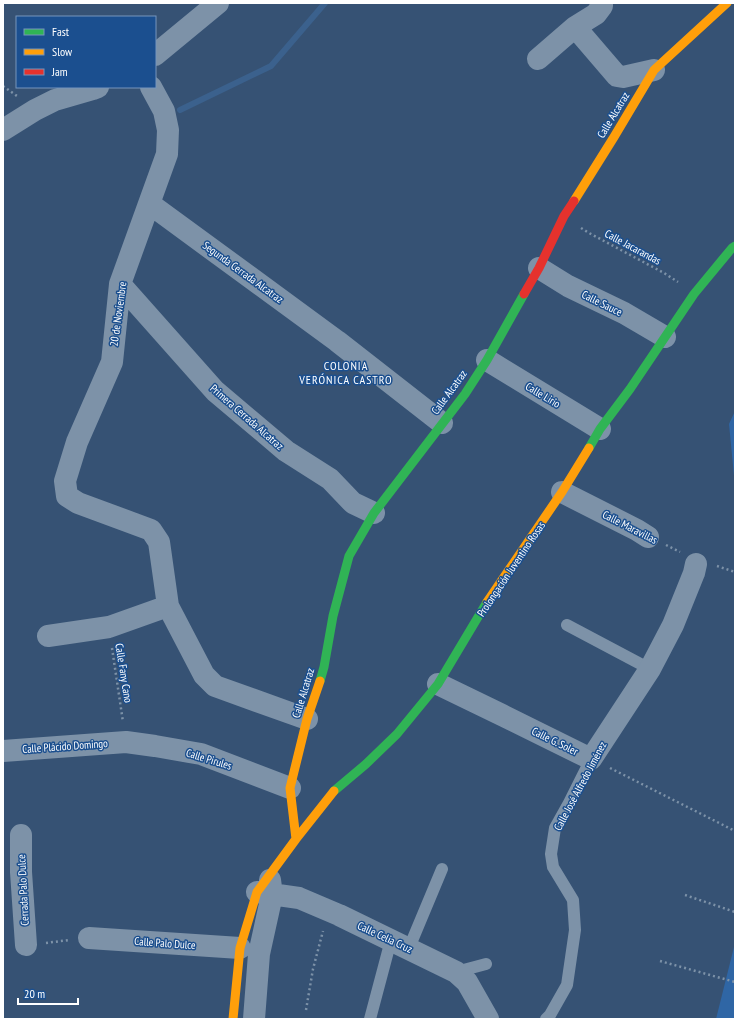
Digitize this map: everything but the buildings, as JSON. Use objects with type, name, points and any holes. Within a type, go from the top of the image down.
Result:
[{"type":"street","points":[[156,54],[218,3]]},
{"type":"street","points":[[538,59],[575,27],[596,14],[602,6],[602,3]]},
{"type":"street","name":"Calle Alcatraz","points":[[296,839],[290,788],[307,720],[324,667],[334,616],[349,556],[374,513],[465,394],[487,360],[539,268],[564,216],[654,70],[727,3]]},
{"type":"street","points":[[575,27],[617,76],[623,77],[654,70]]},
{"type":"street","points":[[3,130],[35,110],[55,100],[96,88]]},
{"type":"street","name":"20 de Noviembre","points":[[152,88],[164,111],[168,130],[167,154],[120,284],[112,362],[77,442],[65,481],[67,496],[78,503],[151,530],[159,542],[168,606]]},
{"type":"street","name":"Segunda Cerrada Alcatraz","points":[[150,204],[337,341],[442,423]]},
{"type":"street","name":"Prolongación Juventino Rosas","points":[[233,1019],[240,948],[266,888],[296,839],[332,793],[366,764],[397,734],[438,684],[484,606],[562,492],[600,429],[630,389],[694,294],[735,246]]},
{"type":"street","name":"Calle Sauce","points":[[539,268],[568,286],[624,313],[665,337]]},
{"type":"street","name":"Primera Cerrada Alcatraz","points":[[120,284],[215,391],[286,451],[330,479],[353,503],[374,513]]},
{"type":"street","name":"Calle Lirio","points":[[487,360],[600,429]]},
{"type":"street","name":"Calle Maravillas","points":[[562,492],[648,537]]},
{"type":"street","name":"Calle José Alfredo Jiménez","points":[[591,759],[650,669],[673,625],[694,573],[696,564]]},
{"type":"street","points":[[48,636],[109,627],[168,606],[204,675],[215,686],[307,720]]},
{"type":"street","name":"Calle G. Soler","points":[[438,684],[502,714],[591,759]]},
{"type":"street","name":"Calle Plácido Domingo","points":[[3,751],[126,742]]},
{"type":"street","name":"Calle Pirules","points":[[126,742],[201,754],[290,788]]},
{"type":"street","name":"Cerrada Palo Dulce","points":[[21,835],[21,872],[26,945]]},
{"type":"street","name":"Prolongación Juventino Rosas","points":[[254,1019],[266,888]]},
{"type":"street","name":"Calle Celia Cruz","points":[[266,888],[299,898],[328,910],[456,972],[466,982],[488,1019]]},
{"type":"street","name":"Calle Palo Dulce","points":[[89,938],[240,948]]},
{"type":"lane","points":[[568,625],[650,669]]},
{"type":"lane","name":"Calle José Alfredo Jiménez","points":[[546,1019],[550,1015],[566,985],[575,930],[572,900],[553,867],[551,854],[555,828],[591,759]]},
{"type":"lane","points":[[370,1019],[400,944],[442,869]]},
{"type":"lane","points":[[456,972],[486,964]]},
{"type":"path","name":"Calle Jacarandas","points":[[564,216],[589,233],[664,272],[694,294]]},
{"type":"path","name":"Calle Maravillas","points":[[648,537],[693,557],[696,564]]},
{"type":"path","name":"Calle Fany Cano","points":[[109,627],[126,742]]},
{"type":"path","name":"Calle G. Soler","points":[[591,759],[735,831]]},
{"type":"path","points":[[685,895],[735,912]]},
{"type":"path","points":[[306,1010],[313,969],[328,910]]},
{"type":"path","points":[[660,961],[735,982]]},
{"type":"shaded area","points":[[735,411],[735,486],[729,424]]},
{"type":"shaded area","points":[[735,943],[735,1019],[716,1019]]},
{"type":"waterway","points":[[180,110],[271,66],[325,3]]},
{"type":"traffic: fast","points":[[589,448],[600,429],[630,389],[694,294],[735,246]]},
{"type":"traffic: fast","points":[[320,681],[333,616],[349,556],[374,513],[465,394],[487,360],[524,294]]},
{"type":"traffic: fast","points":[[334,791],[366,764],[397,734],[438,684],[487,602]]},
{"type":"traffic: slow","points":[[574,201],[654,70],[727,3]]},
{"type":"traffic: slow","points":[[487,602],[562,492],[589,448]]},
{"type":"traffic: slow","points":[[296,839],[290,788],[307,719],[320,681]]},
{"type":"traffic: slow","points":[[233,1019],[240,948],[257,892],[334,791]]},
{"type":"traffic: jam","points":[[524,294],[539,268],[564,216],[574,201]]},
{"type":"district","name":"COLONIA VERÓNICA CASTRO","points":[[346,373]]}]
